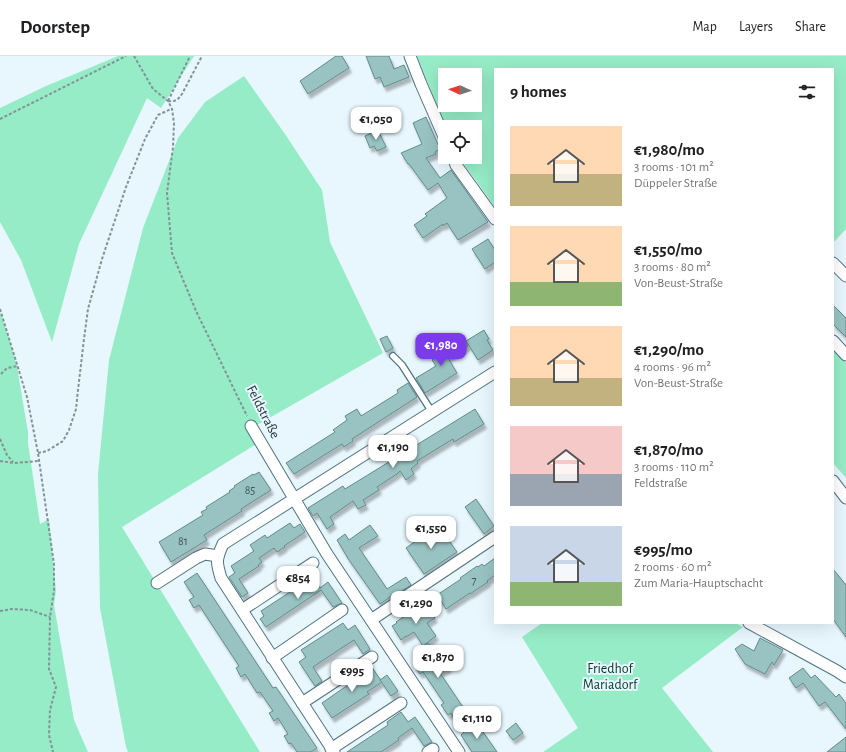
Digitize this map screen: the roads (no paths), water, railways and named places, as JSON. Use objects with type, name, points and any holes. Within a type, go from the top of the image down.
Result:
[{"type":"street","points":[[410,56],[438,123]]},
{"type":"street","points":[[456,164],[494,218]]},
{"type":"street","points":[[834,264],[846,276]]},
{"type":"street","points":[[834,343],[846,355]]},
{"type":"street","points":[[401,703],[332,750],[221,578],[217,565],[218,556],[223,544],[494,373]]},
{"type":"street","name":"Feldstraße","points":[[251,426],[327,554],[459,752]]},
{"type":"street","points":[[834,482],[846,498]]},
{"type":"street","points":[[371,620],[494,538]]},
{"type":"street","points":[[157,583],[196,558],[205,554],[218,556]]},
{"type":"street","points":[[242,610],[313,563]]},
{"type":"street","points":[[272,658],[342,610]]},
{"type":"street","points":[[751,624],[846,677]]},
{"type":"street","points":[[302,703],[372,657]]},
{"type":"lane","points":[[394,356],[402,365],[432,412]]},
{"type":"park label","name":"Friedhof Mariadorf","points":[[610,678]]}]
